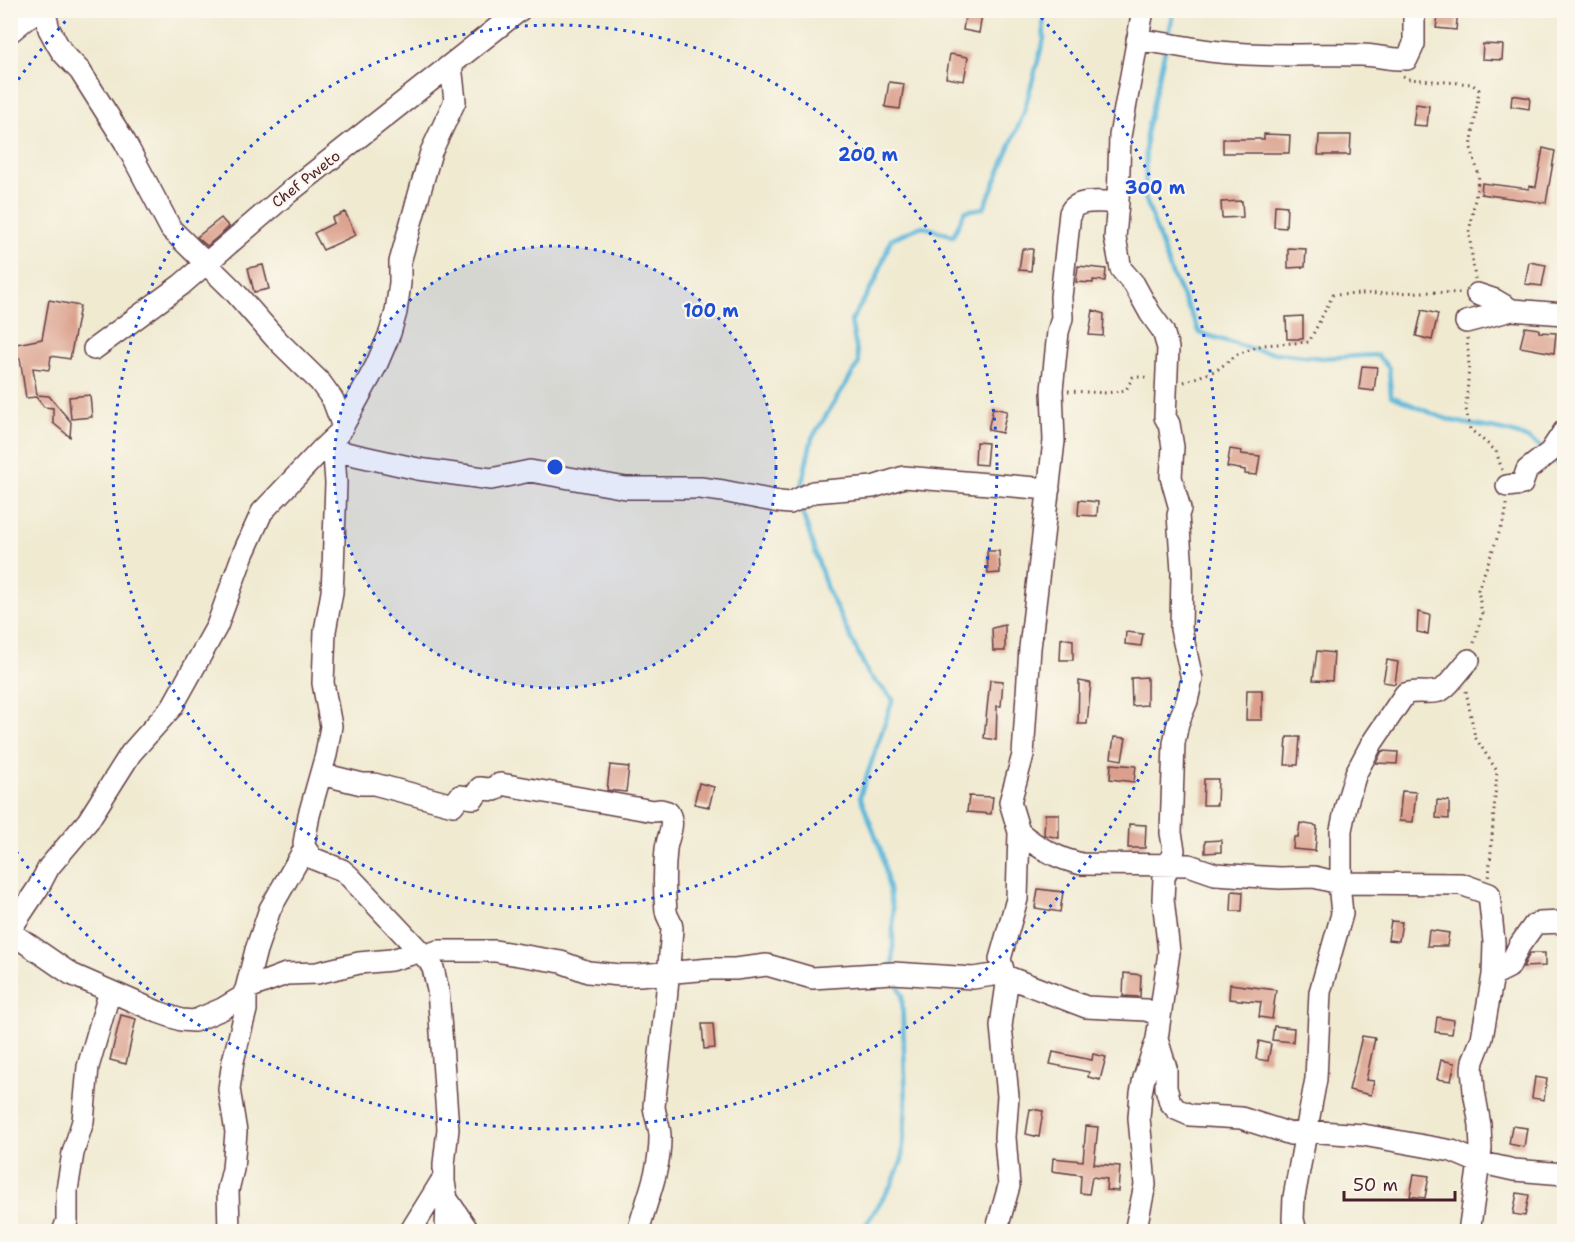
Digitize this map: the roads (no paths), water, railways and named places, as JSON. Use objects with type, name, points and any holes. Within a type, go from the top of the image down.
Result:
[{"type":"street","points":[[10,32],[37,10]]},
{"type":"street","points":[[44,10],[49,29],[56,42],[80,71],[125,142],[171,229],[233,290],[276,339],[320,382],[333,400],[337,440],[333,570],[332,592],[325,631],[323,683],[331,726],[305,833],[305,848],[270,909],[242,997],[231,1005],[194,1021],[181,1020],[72,974],[10,931],[49,867],[88,821],[131,753],[172,707],[217,626],[243,554],[262,512],[321,450],[337,440],[376,366],[390,333],[398,298],[400,262],[408,228],[431,152],[455,101],[451,65]]},
{"type":"street","name":"Chef Pweto","points":[[94,349],[171,292],[288,193],[520,10]]},
{"type":"street","points":[[1135,1232],[1145,1185],[1139,1118],[1141,1093],[1157,1039],[1169,952],[1163,899],[1164,878],[1174,850],[1171,833],[1174,743],[1192,679],[1181,629],[1182,571],[1178,515],[1180,509],[1171,485],[1173,447],[1169,424],[1165,417],[1168,348],[1163,331],[1119,264],[1115,238],[1120,136],[1143,10]]},
{"type":"street","points":[[1137,40],[1221,52],[1267,55],[1291,53],[1369,55],[1407,59],[1414,44],[1414,10]]},
{"type":"street","points":[[996,1232],[1009,1186],[1005,1137],[1008,1105],[1001,1026],[1006,996],[1006,976],[1000,960],[1017,899],[1020,832],[1010,802],[1023,755],[1030,648],[1054,441],[1052,390],[1058,332],[1062,318],[1070,213],[1079,203],[1118,202]]},
{"type":"street","points":[[1477,294],[1495,300],[1512,310]]},
{"type":"street","points":[[1466,322],[1512,310],[1564,314]]},
{"type":"street","points":[[1507,486],[1522,484],[1527,470],[1550,452],[1564,432]]},
{"type":"street","points":[[337,440],[346,453],[418,469],[491,479],[530,471],[626,488],[712,490],[790,503],[813,492],[873,487],[904,477],[1049,489]]},
{"type":"street","points":[[1296,1232],[1293,1219],[1294,1197],[1301,1170],[1316,1079],[1320,992],[1342,914],[1339,883],[1341,830],[1346,806],[1356,773],[1372,743],[1405,694],[1438,692],[1445,689],[1450,680],[1469,660]]},
{"type":"street","points":[[321,774],[362,784],[374,784],[453,805],[460,796],[474,798],[480,788],[495,790],[497,784],[501,784],[668,812],[673,822],[666,849],[666,915],[672,924],[654,1106],[655,1119],[661,1137],[658,1161],[638,1232]]},
{"type":"street","points":[[1020,832],[1036,847],[1070,862],[1082,864],[1189,865],[1215,874],[1314,878],[1339,883],[1461,884],[1489,894],[1494,942],[1493,975],[1484,1029],[1473,1061],[1472,1076],[1480,1125],[1481,1149],[1469,1232]]},
{"type":"street","points":[[305,848],[312,858],[334,866],[349,876],[381,908],[433,968],[438,990],[448,1129],[444,1177],[447,1199],[446,1232]]},
{"type":"street","points":[[1493,975],[1509,967],[1519,946],[1534,925],[1564,922]]},
{"type":"street","points":[[246,988],[286,974],[317,973],[359,963],[391,960],[438,951],[495,951],[561,962],[597,974],[639,975],[767,965],[812,978],[893,973],[956,978],[1000,974],[1086,1007],[1146,1010],[1159,1018]]},
{"type":"street","points":[[229,1232],[228,1190],[233,1169],[236,1132],[229,1089],[233,1061],[246,1010],[246,988]]},
{"type":"street","points":[[63,1232],[67,1221],[67,1190],[73,1153],[83,1121],[88,1068],[110,990]]},
{"type":"street","points":[[1157,1039],[1166,1068],[1166,1088],[1170,1102],[1176,1109],[1190,1115],[1241,1118],[1291,1134],[1306,1131],[1364,1135],[1452,1151],[1478,1162],[1514,1170],[1564,1174]]},
{"type":"street","points":[[410,1232],[444,1177]]},
{"type":"street","points":[[447,1199],[469,1232]]},
{"type":"waterway","points":[[800,491],[812,438],[859,363],[851,321],[876,280],[891,239],[922,226],[953,236],[965,211],[984,208],[1023,115],[1044,39],[1043,10]]},
{"type":"waterway","points":[[1168,39],[1174,10]]},
{"type":"waterway","points":[[1165,50],[1146,134],[1145,197],[1171,272],[1200,333],[1259,351],[1322,358],[1377,355],[1389,368],[1391,396],[1447,419],[1522,436],[1543,449]]},
{"type":"waterway","points":[[1551,457],[1564,470]]},
{"type":"waterway","points":[[800,505],[827,589],[869,675],[893,699],[860,796],[882,853],[893,911],[893,966]]},
{"type":"waterway","points":[[861,1232],[892,1184],[902,1160],[906,1105],[902,995],[896,980]]}]
